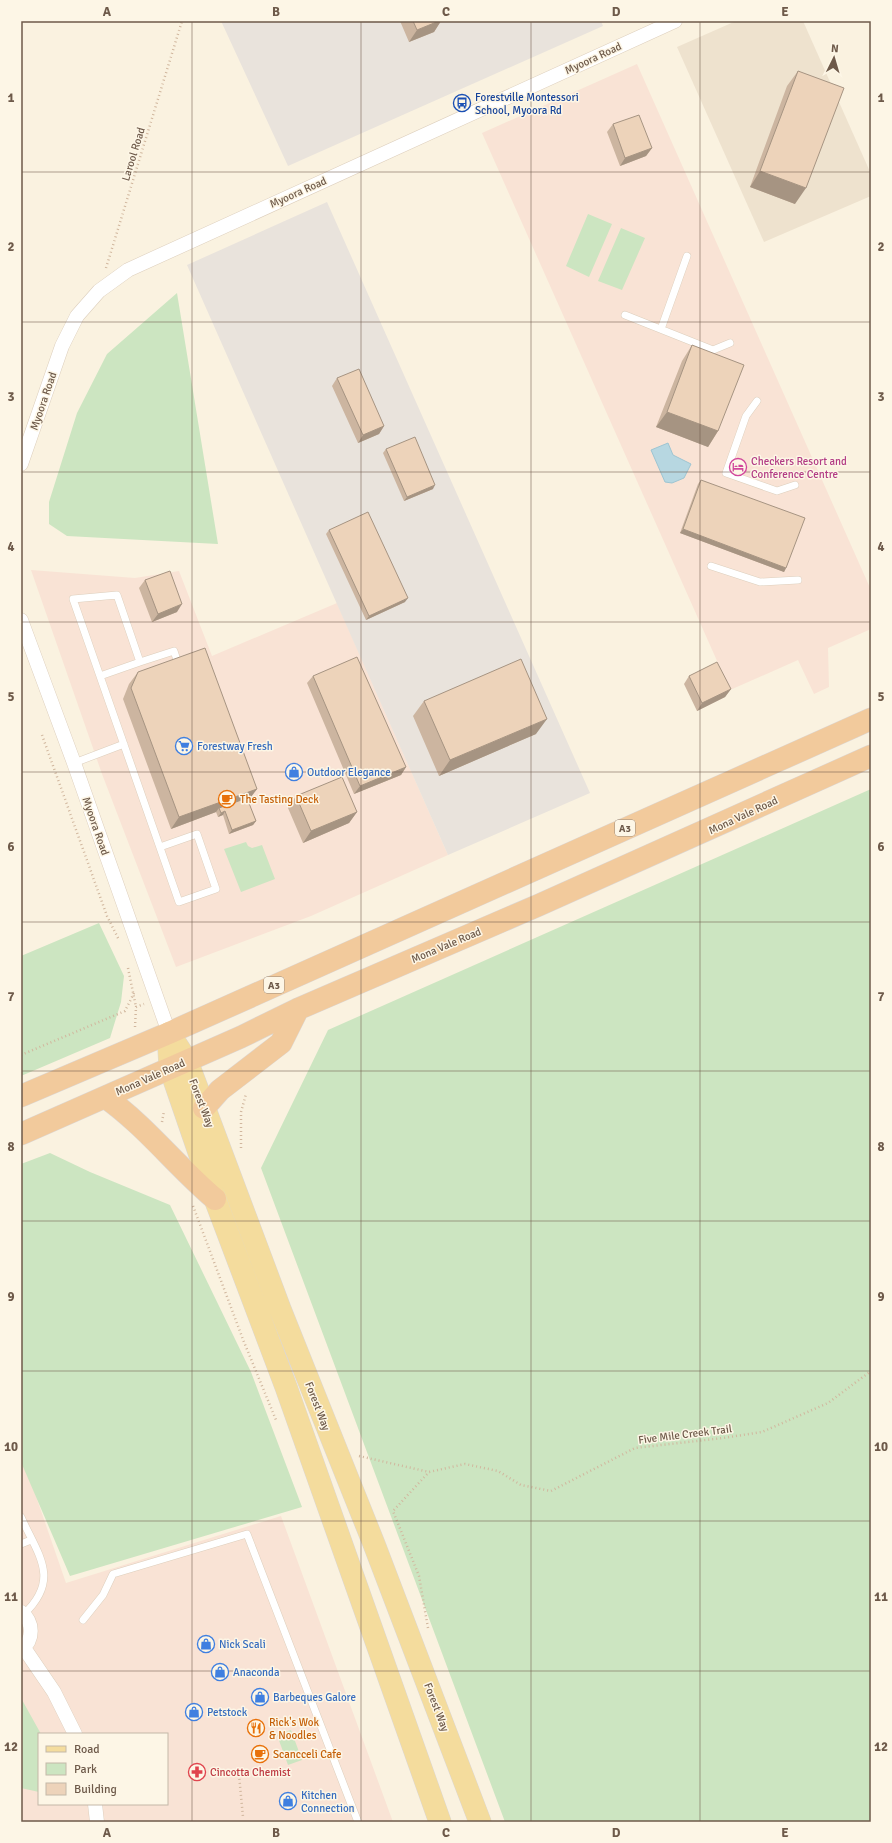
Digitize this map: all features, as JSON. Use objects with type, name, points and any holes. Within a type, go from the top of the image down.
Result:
[{"type":"highway","name":"A3","points":[[21,1096],[169,1032],[871,718]]},
{"type":"highway","name":"Mona Vale Road","points":[[21,1134],[178,1064],[298,1008],[539,905],[871,756]]},
{"type":"highway","points":[[204,1108],[220,1090],[280,1043],[298,1008]]},
{"type":"highway","points":[[105,1097],[126,1112],[196,1184],[215,1199]]},
{"type":"main road","name":"Forest Way","points":[[169,1032],[215,1199],[286,1387],[440,1822]]},
{"type":"main road","name":"Forest Way","points":[[178,1064],[204,1108],[335,1450],[377,1551],[480,1822]]},
{"type":"street","name":"Myoora Road","points":[[21,464],[62,346],[77,316],[99,291],[128,270],[675,21]]},
{"type":"street","name":"Myoora Road","points":[[21,620],[74,763],[169,1032]]},
{"type":"street","points":[[22,1613],[28,1620],[31,1631],[30,1638],[23,1649],[54,1692],[74,1733]]},
{"type":"street","points":[[95,1805],[97,1822]]},
{"type":"lane","points":[[661,329],[687,256]]},
{"type":"lane","points":[[625,315],[713,350],[730,343]]},
{"type":"lane","points":[[757,401],[746,416],[726,473],[777,491],[795,485]]},
{"type":"lane","points":[[711,566],[760,582],[798,580]]},
{"type":"lane","points":[[140,662],[117,596],[73,599],[179,902],[216,889],[197,834],[160,847]]},
{"type":"lane","points":[[100,676],[174,651],[179,666]]},
{"type":"lane","points":[[74,763],[124,744]]},
{"type":"lane","points":[[21,1517],[41,1558],[44,1575],[43,1588],[31,1607],[22,1613]]},
{"type":"lane","points":[[82,1620],[103,1595],[113,1574],[246,1534],[358,1822]]},
{"type":"lane","points":[[21,1544],[31,1540]]},
{"type":"path","name":"Larool Road","points":[[99,291],[182,21]]},
{"type":"path","points":[[42,735],[107,916],[122,946]]},
{"type":"path","points":[[127,964],[136,1006],[134,1025],[136,1030]]},
{"type":"path","points":[[21,1055],[125,1011],[134,992]]},
{"type":"path","points":[[136,1006],[144,1004]]},
{"type":"path","points":[[242,1154],[240,1121],[246,1092]]},
{"type":"path","points":[[161,1126],[163,1105]]},
{"type":"path","points":[[190,1200],[196,1210],[244,1342],[279,1427]]},
{"type":"path","name":"Five Mile Creek Trail","points":[[335,1450],[429,1472],[465,1464],[498,1471],[521,1485],[551,1491],[635,1448],[724,1438],[762,1432],[828,1403],[871,1371]]},
{"type":"path","points":[[428,1632],[419,1576],[393,1511],[429,1472]]},
{"type":"path","points":[[240,1775],[243,1817]]},
{"type":"shaded area","points":[[221,21],[601,21],[603,26],[288,166]]},
{"type":"shaded area","points":[[736,21],[803,21],[871,174],[871,196],[764,242],[677,47]]},
{"type":"shaded area","name":"Checkers Resort and Conference Centre","points":[[637,64],[871,590],[871,629],[828,648],[829,687],[814,694],[798,660],[730,690],[482,133]]},
{"type":"shaded area","points":[[327,202],[590,793],[448,855],[187,265]]},
{"type":"shaded area","points":[[31,570],[135,578],[179,571],[212,656],[337,603],[448,855],[311,916],[176,967],[102,774]]},
{"type":"shaded area","points":[[21,1453],[66,1583],[281,1516],[393,1822],[21,1822]]},
{"type":"green space","points":[[588,214],[612,224],[589,277],[566,266]]},
{"type":"green space","points":[[621,228],[645,238],[622,290],[598,281]]},
{"type":"green space","points":[[177,293],[218,544],[67,536],[49,524],[49,502],[77,413],[107,354]]},
{"type":"green space","points":[[871,789],[871,1822],[505,1822],[261,1168],[328,1030]]},
{"type":"green space","points":[[246,842],[248,846],[252,848],[262,845],[275,879],[241,892],[224,849]]},
{"type":"green space","points":[[99,923],[124,976],[121,1002],[110,1038],[21,1076],[21,956]]},
{"type":"green space","points":[[50,1153],[90,1172],[170,1205],[251,1372],[302,1507],[70,1576],[21,1462],[21,1164]]},
{"type":"green space","points":[[21,1698],[40,1733],[38,1733],[38,1792],[21,1788]]},
{"type":"green space","points":[[291,1730],[302,1760],[288,1765],[277,1735]]},
{"type":"water","points":[[668,443],[673,455],[691,464],[684,478],[672,483],[665,482],[651,450]]},
{"type":"building","points":[[413,21],[439,21],[417,30]]},
{"type":"building","points":[[798,71],[844,88],[806,188],[760,171]]},
{"type":"building","points":[[639,115],[652,148],[625,158],[613,124]]},
{"type":"building","points":[[692,345],[744,365],[718,431],[667,412]]},
{"type":"building","points":[[359,369],[384,426],[363,435],[337,378]]},
{"type":"building","points":[[415,437],[435,485],[407,497],[386,449]]},
{"type":"building","points":[[701,480],[805,518],[786,568],[683,529]]},
{"type":"building","points":[[368,512],[408,598],[369,616],[329,530]]},
{"type":"building","points":[[170,571],[182,604],[158,614],[145,580]]},
{"type":"building","name":"Forestway Fresh","points":[[205,648],[257,789],[179,817],[131,688],[138,672]]},
{"type":"building","points":[[357,657],[406,767],[360,786],[313,676]]},
{"type":"building","points":[[521,659],[547,719],[450,760],[424,701]]},
{"type":"building","points":[[717,662],[731,689],[702,703],[689,676]]},
{"type":"building","points":[[342,777],[357,812],[311,831],[296,796]]},
{"type":"building","points":[[247,798],[256,821],[232,830],[225,811],[221,813],[219,808]]},
{"type":"place","name":"Forestville Montessori School, Myoora Rd","points":[[462,103]]},
{"type":"place","name":"Checkers Resort and Conference Centre","points":[[738,467]]},
{"type":"place","name":"Forestway Fresh","points":[[184,746]]},
{"type":"place","name":"Outdoor Elegance","points":[[294,772]]},
{"type":"place","name":"The Tasting Deck","points":[[227,799]]},
{"type":"place","name":"Nick Scali","points":[[206,1644]]},
{"type":"place","name":"Anaconda","points":[[220,1672]]},
{"type":"place","name":"Barbeques Galore","points":[[260,1697]]},
{"type":"place","name":"Petstock","points":[[194,1712]]},
{"type":"place","name":"Rick's Wok & Noodles","points":[[256,1728]]},
{"type":"place","name":"Scancceli Cafe","points":[[260,1754]]},
{"type":"place","name":"Cincotta Chemist","points":[[197,1772]]},
{"type":"place","name":"Kitchen Connection","points":[[288,1801]]}]
